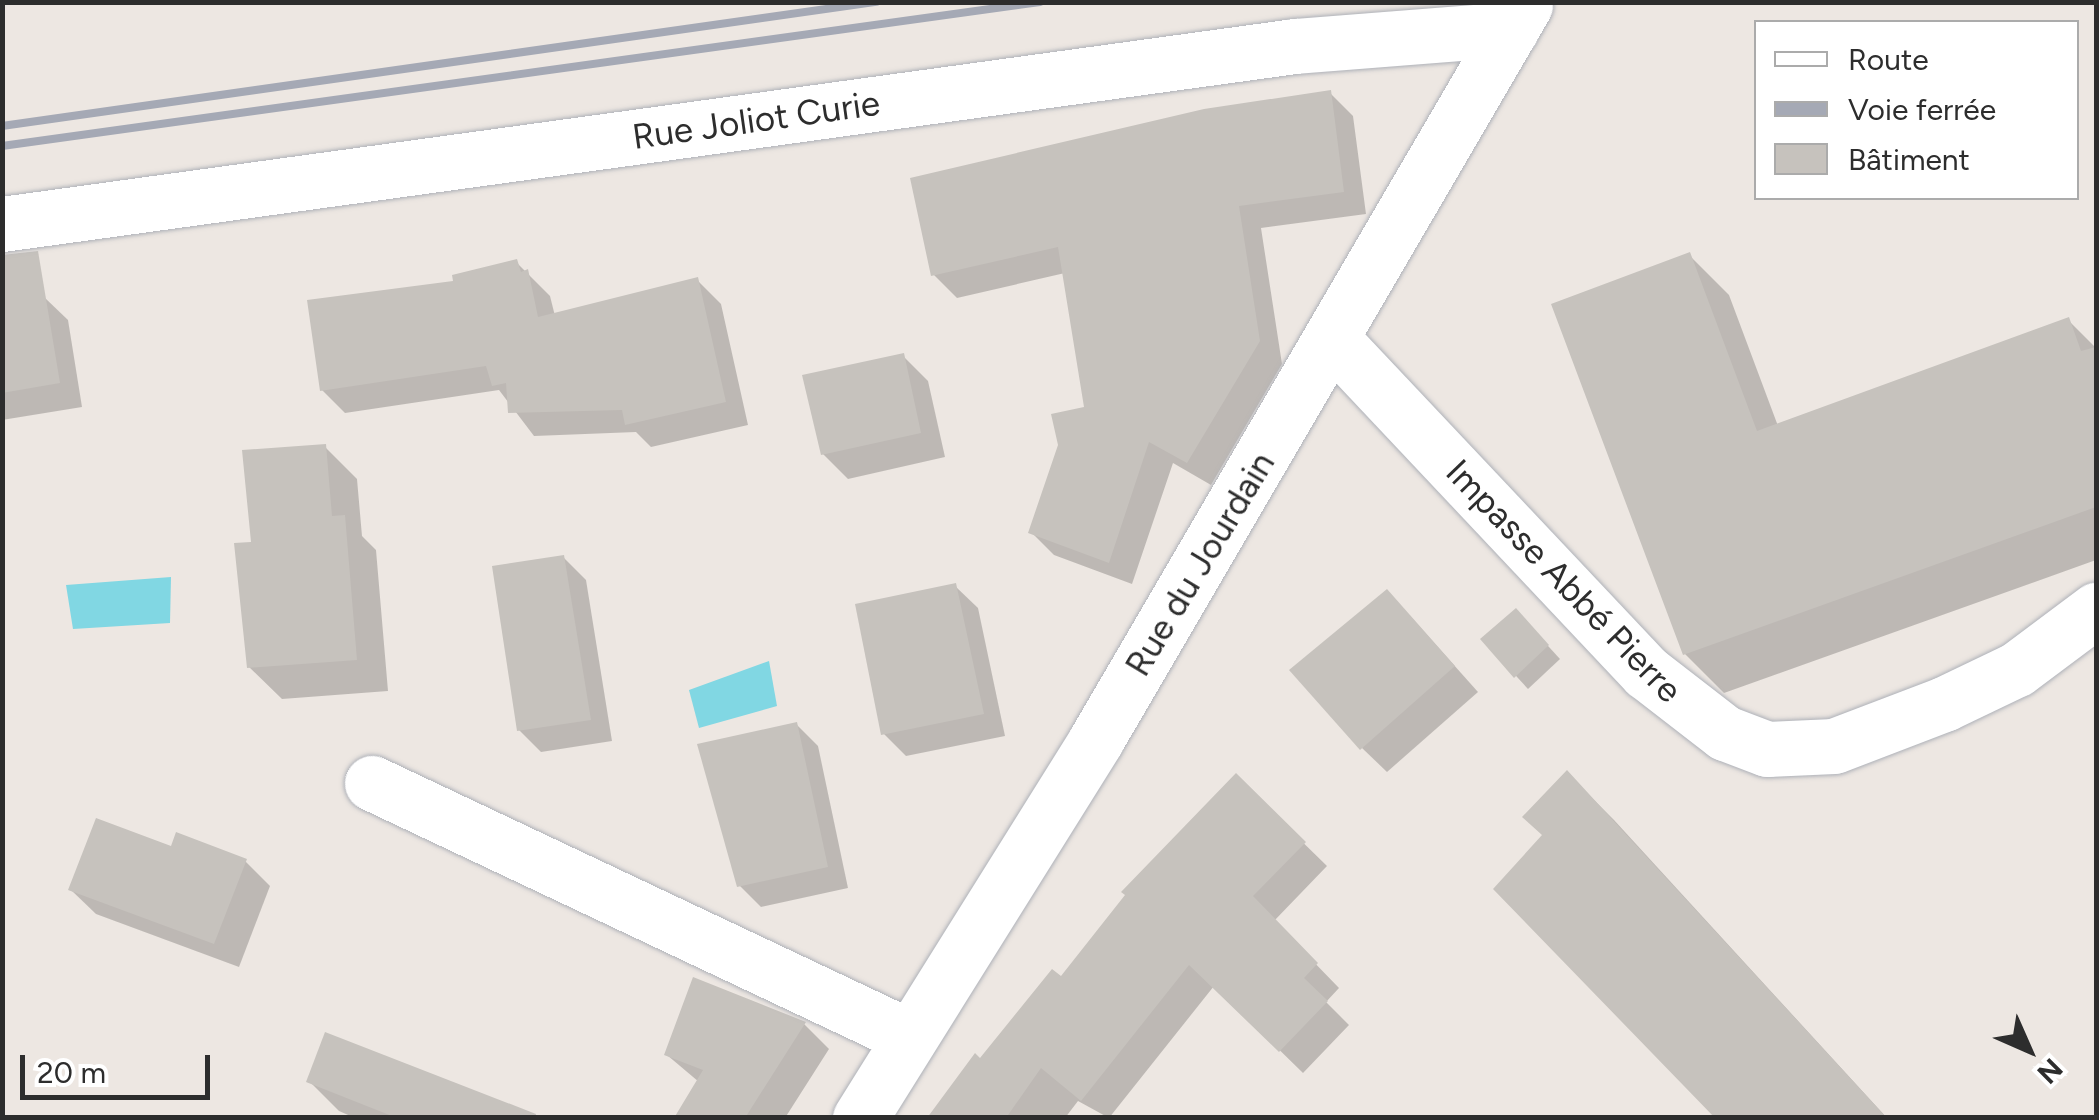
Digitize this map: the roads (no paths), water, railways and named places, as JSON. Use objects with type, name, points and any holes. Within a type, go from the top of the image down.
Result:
[{"type":"street","name":"Rue Joliot Curie","points":[[2,224],[1518,16]]},
{"type":"street","name":"Rue du Jourdain","points":[[860,1118],[1334,341],[1518,16]]},
{"type":"street","name":"Impasse Abbé Pierre","points":[[1334,341],[1658,683],[1725,733],[1767,748],[1834,746],[1944,704],[2018,669],[2096,610]]},
{"type":"street","points":[[372,783],[910,1037]]},
{"type":"water","points":[[171,577],[170,623],[73,629],[66,585]]},
{"type":"water","points":[[769,661],[777,706],[699,728],[689,690]]},
{"type":"railway","points":[[2,126],[876,2]]},
{"type":"railway","points":[[2,146],[1040,2]]}]
